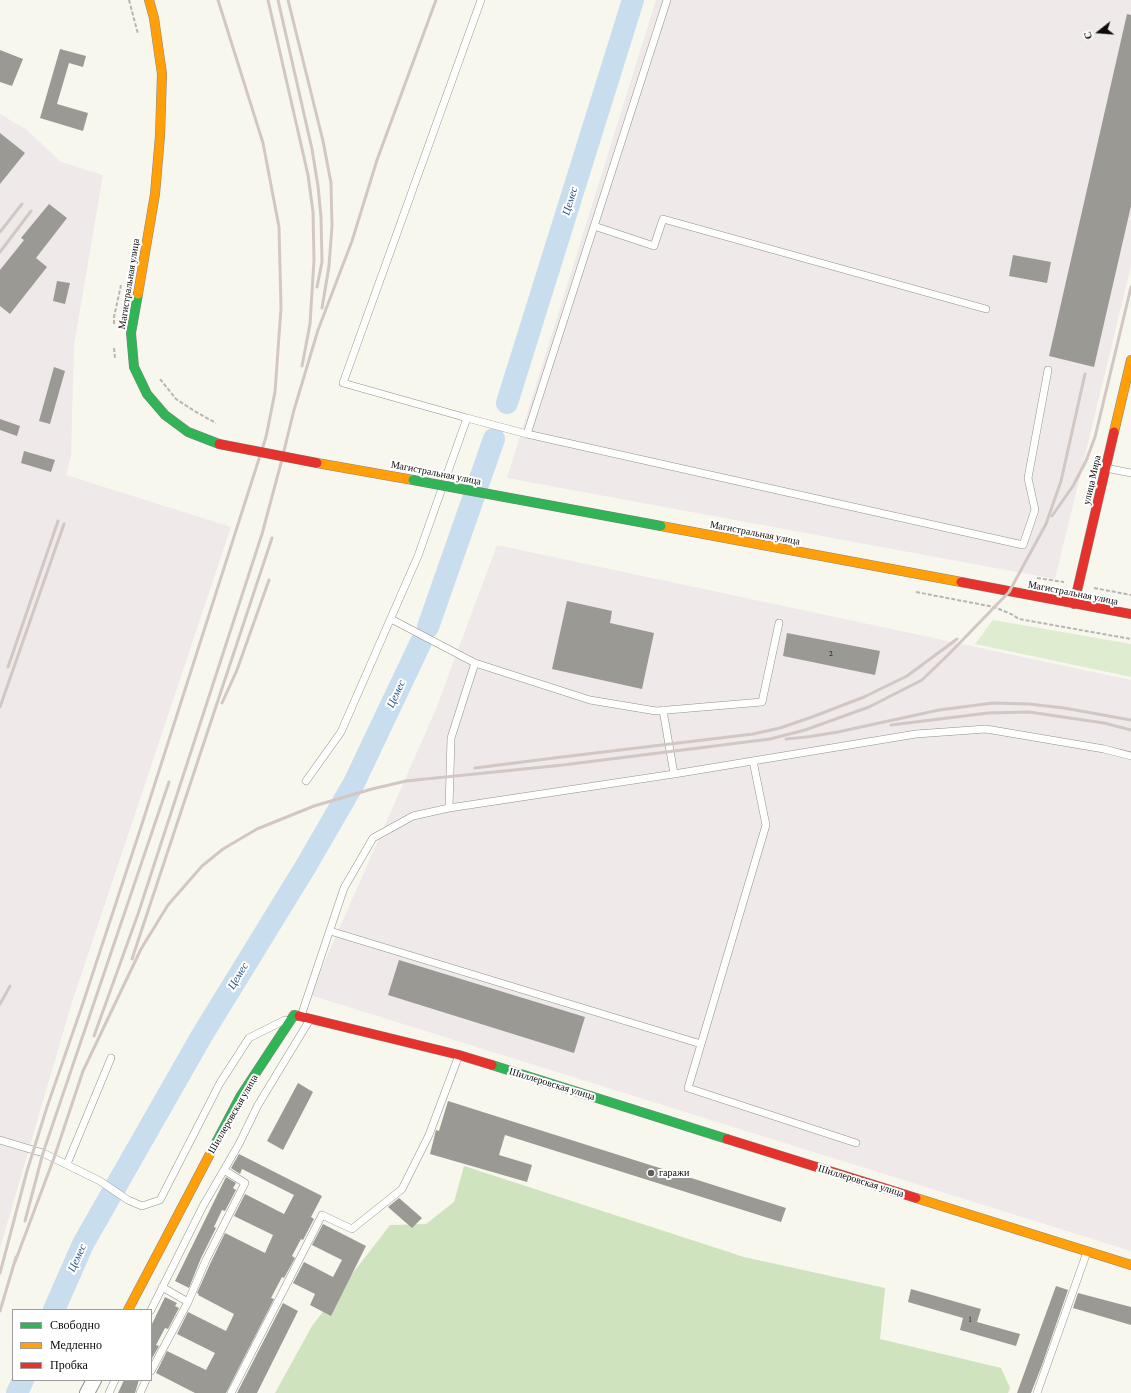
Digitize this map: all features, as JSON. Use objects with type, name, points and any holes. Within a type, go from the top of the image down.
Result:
[{"type":"main road","name":"Магистральная улица","points":[[149,0],[154,18],[162,74],[160,136],[155,194],[131,333],[134,367],[147,394],[165,415],[188,432],[219,444],[317,463],[1131,614]]},
{"type":"main road","name":"улица Мира","points":[[1074,604],[1131,360]]},
{"type":"main road","name":"Шиллеровская улица","points":[[129,1309],[240,1097],[302,1017],[459,1055],[1131,1265]]},
{"type":"street","points":[[88,1393],[94,1381]]},
{"type":"lane","points":[[481,0],[343,384],[527,434],[1024,544],[1035,510],[1028,478],[1048,370]]},
{"type":"lane","points":[[527,434],[666,0]]},
{"type":"lane","points":[[594,226],[654,246],[663,219],[986,309]]},
{"type":"lane","points":[[306,781],[342,732],[418,556],[467,418]]},
{"type":"lane","points":[[1106,468],[1131,473]]},
{"type":"lane","points":[[391,619],[475,663],[590,700],[656,711],[762,702],[779,623]]},
{"type":"lane","points":[[449,808],[451,738],[475,663]]},
{"type":"lane","points":[[663,710],[674,774]]},
{"type":"lane","points":[[151,1309],[203,1206],[239,1144],[302,1017],[344,888],[373,838],[413,816],[449,808],[674,774],[916,734],[986,729],[1104,749],[1131,756]]},
{"type":"lane","points":[[754,761],[766,825],[688,1088],[856,1143]]},
{"type":"lane","points":[[330,931],[701,1044]]},
{"type":"lane","points":[[0,1140],[43,1152],[100,1181],[128,1200],[142,1206],[160,1200],[220,1083],[249,1038],[302,1017]]},
{"type":"lane","points":[[231,1393],[322,1215],[352,1229],[402,1189],[430,1135],[459,1055]]},
{"type":"lane","points":[[67,1164],[111,1058]]},
{"type":"lane","points":[[152,1370],[188,1302],[206,1260],[245,1183],[224,1170]]},
{"type":"lane","points":[[1037,1393],[1087,1252]]},
{"type":"lane","points":[[162,1287],[188,1302]]},
{"type":"lane","points":[[109,1393],[115,1381]]},
{"type":"lane","points":[[140,1393],[146,1381]]},
{"type":"path","points":[[916,592],[994,607],[1019,619],[1131,639]]},
{"type":"shaded area","points":[[656,0],[1131,0],[1131,266],[1055,579],[507,478]]},
{"type":"shaded area","points":[[0,114],[27,130],[61,162],[103,175],[74,345],[71,456],[66,475],[231,527],[72,1002],[0,1248]]},
{"type":"shaded area","points":[[497,545],[1131,680],[1131,1251],[310,995],[436,709]]},
{"type":"green space","points":[[993,620],[1131,644],[1131,677],[975,644]]},
{"type":"green space","points":[[464,1166],[744,1257],[885,1288],[880,1339],[1001,1368],[1010,1388],[1008,1393],[275,1393],[312,1326],[390,1225],[426,1224],[454,1202]]},
{"type":"building","points":[[1127,14],[1131,15],[1131,206],[1094,367],[1049,356]]},
{"type":"building","points":[[60,49],[86,56],[83,67],[69,63],[57,104],[88,113],[83,131],[40,118]]},
{"type":"building","points":[[0,50],[23,59],[12,86],[0,82]]},
{"type":"building","points":[[0,133],[25,153],[0,184]]},
{"type":"building","points":[[49,204],[67,218],[36,258],[47,267],[10,314],[0,306],[0,270],[24,240],[21,238]]},
{"type":"building","points":[[1013,255],[1051,262],[1047,283],[1009,276]]},
{"type":"building","points":[[57,281],[70,283],[65,304],[53,301]]},
{"type":"building","points":[[54,367],[65,371],[50,424],[39,421]]},
{"type":"building","points":[[0,419],[20,426],[17,436],[0,430]]},
{"type":"building","points":[[24,451],[55,460],[51,472],[21,463]]},
{"type":"building","points":[[567,601],[612,611],[610,623],[654,633],[642,689],[552,669]]},
{"type":"building","points":[[787,633],[880,651],[875,675],[783,656]]},
{"type":"building","points":[[399,960],[585,1017],[574,1053],[388,995]]},
{"type":"building","points":[[298,1083],[313,1092],[283,1150],[267,1141]]},
{"type":"building","name":"гаражи","points":[[448,1101],[786,1208],[781,1222],[505,1135],[499,1155],[532,1165],[527,1182],[430,1154],[436,1130],[439,1131]]},
{"type":"building","points":[[239,1154],[322,1196],[311,1217],[314,1219],[303,1240],[301,1239],[292,1256],[295,1258],[284,1278],[282,1277],[271,1298],[274,1299],[226,1393],[195,1393],[156,1373],[167,1351],[206,1370],[215,1353],[177,1334],[188,1312],[226,1331],[234,1314],[198,1295],[199,1294],[197,1293],[225,1233],[265,1253],[273,1235],[234,1216],[245,1194],[284,1214],[294,1195],[242,1169],[240,1174],[231,1168]]},
{"type":"building","points":[[226,1177],[236,1183],[233,1188],[236,1190],[225,1211],[222,1210],[214,1227],[216,1228],[201,1258],[189,1288],[175,1281]]},
{"type":"building","points":[[399,1198],[422,1218],[412,1228],[388,1207]]},
{"type":"building","points":[[323,1224],[366,1246],[331,1316],[310,1305],[315,1294],[293,1283],[304,1262],[333,1277],[342,1260],[312,1245]]},
{"type":"building","points":[[1056,1286],[1068,1290],[1042,1365],[1031,1393],[1017,1393]]},
{"type":"building","points":[[911,1289],[981,1309],[977,1322],[1020,1334],[1016,1346],[960,1330],[963,1318],[908,1302]]},
{"type":"building","points":[[1078,1293],[1131,1307],[1131,1325],[1073,1308]]},
{"type":"building","points":[[165,1297],[177,1303],[175,1306],[179,1308],[168,1329],[165,1328],[156,1345],[159,1346],[152,1358],[152,1324]]},
{"type":"building","points":[[283,1303],[298,1311],[257,1393],[237,1393]]},
{"type":"building","points":[[124,1381],[139,1381],[135,1393],[118,1393]]},
{"type":"waterway","name":"Цемес","points":[[507,403],[633,0]]},
{"type":"waterway","name":"Цемес","points":[[428,627],[494,439]]},
{"type":"waterway","name":"Цемес","points":[[54,1309],[83,1244],[201,1037],[306,866],[354,783],[421,642]]},
{"type":"waterway","name":"Цемес","points":[[17,1393],[23,1381]]},
{"type":"railway","points":[[0,1273],[27,1171],[47,1107],[141,827],[266,437],[275,392],[281,308],[279,227],[263,143],[218,0]]},
{"type":"railway","points":[[268,0],[308,175],[313,212],[314,260],[310,324],[302,366]]},
{"type":"railway","points":[[278,0],[312,149],[318,186],[321,217],[322,262],[317,287]]},
{"type":"railway","points":[[288,0],[323,141],[331,183],[332,226],[329,266],[322,308]]},
{"type":"railway","points":[[94,1036],[138,914],[262,534],[294,410],[318,330],[352,241],[377,160],[436,0]]},
{"type":"railway","points":[[0,232],[22,204]]},
{"type":"railway","points":[[0,252],[31,211]]},
{"type":"railway","points":[[1052,516],[1073,486],[1086,461],[1095,437],[1131,287]]},
{"type":"railway","points":[[15,1262],[54,1158],[83,1071],[141,949],[168,905],[202,866],[223,849],[257,829],[314,806],[372,789],[406,781],[563,765],[770,739],[805,730],[869,707],[922,680],[1009,592],[1046,524],[1061,481],[1085,374]]},
{"type":"railway","points":[[8,667],[58,521]]},
{"type":"railway","points":[[0,707],[64,524]]},
{"type":"railway","points":[[132,959],[272,538]]},
{"type":"railway","points":[[222,703],[237,670],[269,580]]},
{"type":"railway","points":[[475,768],[753,734],[780,728],[864,697],[907,676],[957,639]]},
{"type":"railway","points":[[786,739],[838,732],[939,710],[993,703],[1029,704],[1064,708],[1131,720]]},
{"type":"railway","points":[[891,725],[988,713],[1029,712],[1104,723],[1131,730]]},
{"type":"railway","points":[[25,1221],[43,1153],[169,782]]},
{"type":"railway","points":[[0,1004],[10,986]]},
{"type":"railway","points":[[0,1311],[16,1257]]},
{"type":"traffic: fast","points":[[138,294],[131,333],[134,367],[147,394],[165,415],[188,432],[219,444]]},
{"type":"traffic: fast","points":[[413,480],[661,526]]},
{"type":"traffic: fast","points":[[211,1152],[240,1097],[294,1015],[299,1016]]},
{"type":"traffic: fast","points":[[492,1065],[727,1139]]},
{"type":"traffic: slow","points":[[138,294],[155,194],[160,136],[162,74],[154,18],[149,0]]},
{"type":"traffic: slow","points":[[1114,432],[1131,360]]},
{"type":"traffic: slow","points":[[317,463],[413,480]]},
{"type":"traffic: slow","points":[[661,526],[961,582]]},
{"type":"traffic: slow","points":[[129,1309],[211,1152]]},
{"type":"traffic: slow","points":[[916,1198],[1131,1265]]},
{"type":"traffic: jam","points":[[1074,604],[1114,432]]},
{"type":"traffic: jam","points":[[219,444],[317,463]]},
{"type":"traffic: jam","points":[[961,582],[1131,614]]},
{"type":"traffic: jam","points":[[299,1016],[459,1055],[492,1065]]},
{"type":"traffic: jam","points":[[727,1139],[916,1198]]},
{"type":"place","name":"гаражи","points":[[651,1173]]}]
